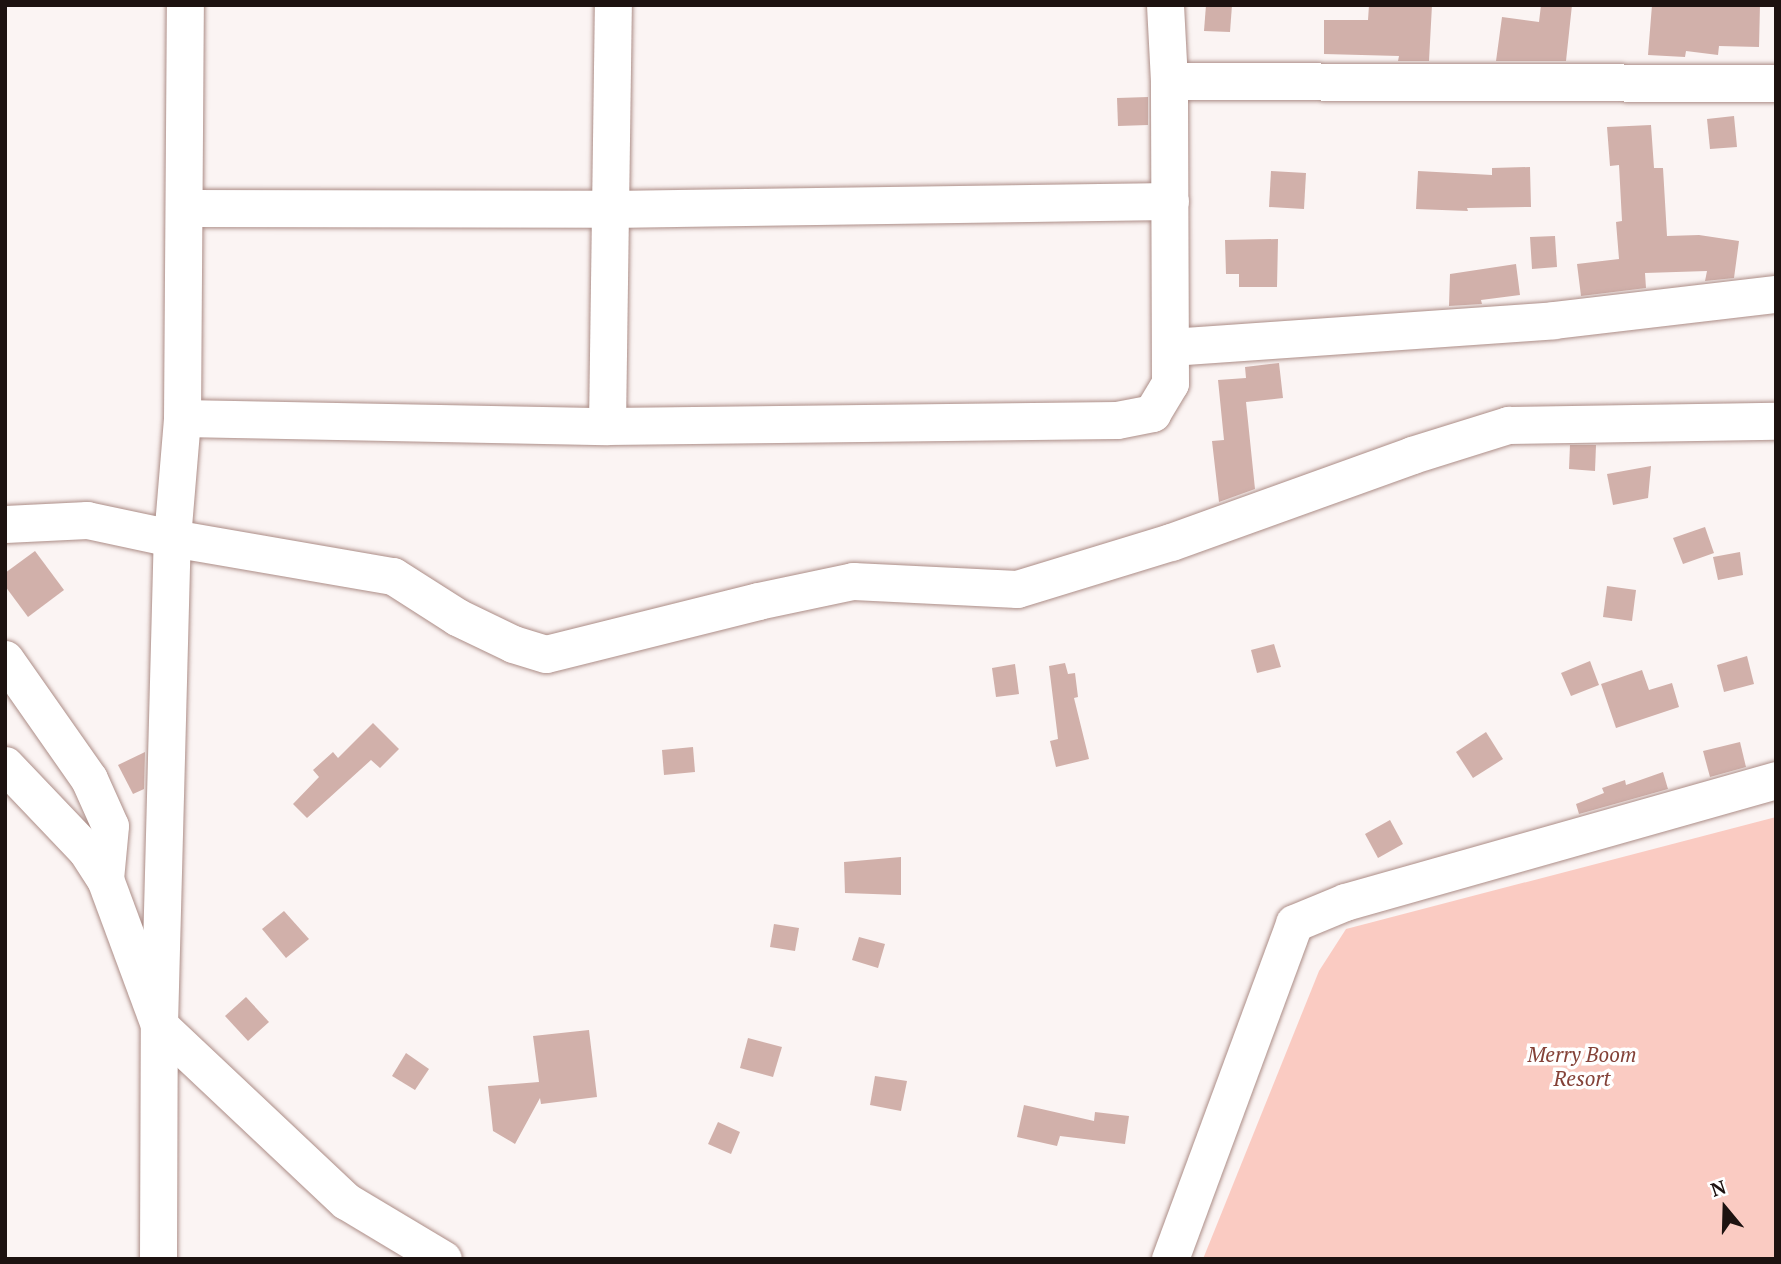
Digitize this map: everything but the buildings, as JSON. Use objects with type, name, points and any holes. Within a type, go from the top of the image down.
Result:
[{"type":"street","points":[[158,1259],[159,1025],[172,538],[182,418],[185,5]]},
{"type":"street","points":[[607,426],[613,5]]},
{"type":"street","points":[[182,418],[607,426],[1117,420],[1152,413],[1171,383],[1169,81],[1165,5]]},
{"type":"street","points":[[1169,81],[1776,83]]},
{"type":"street","points":[[185,208],[610,209],[1170,201]]},
{"type":"street","points":[[1171,347],[1554,320],[1776,294]]},
{"type":"street","points":[[5,524],[88,520],[172,538],[393,576],[457,617],[513,644],[546,654],[758,601],[853,581],[1017,589],[1171,542],[1412,455],[1508,425],[1776,421]]},
{"type":"street","points":[[5,659],[89,779],[110,826],[105,878]]},
{"type":"street","points":[[5,765],[86,850],[105,878],[159,1025],[346,1201],[443,1259]]},
{"type":"street","points":[[1170,1259],[1294,923],[1345,902],[1776,780]]},
{"type":"green space","name":"Merry Boom Resort","points":[[1776,817],[1776,1259],[1203,1259],[1319,971],[1346,929]]}]
